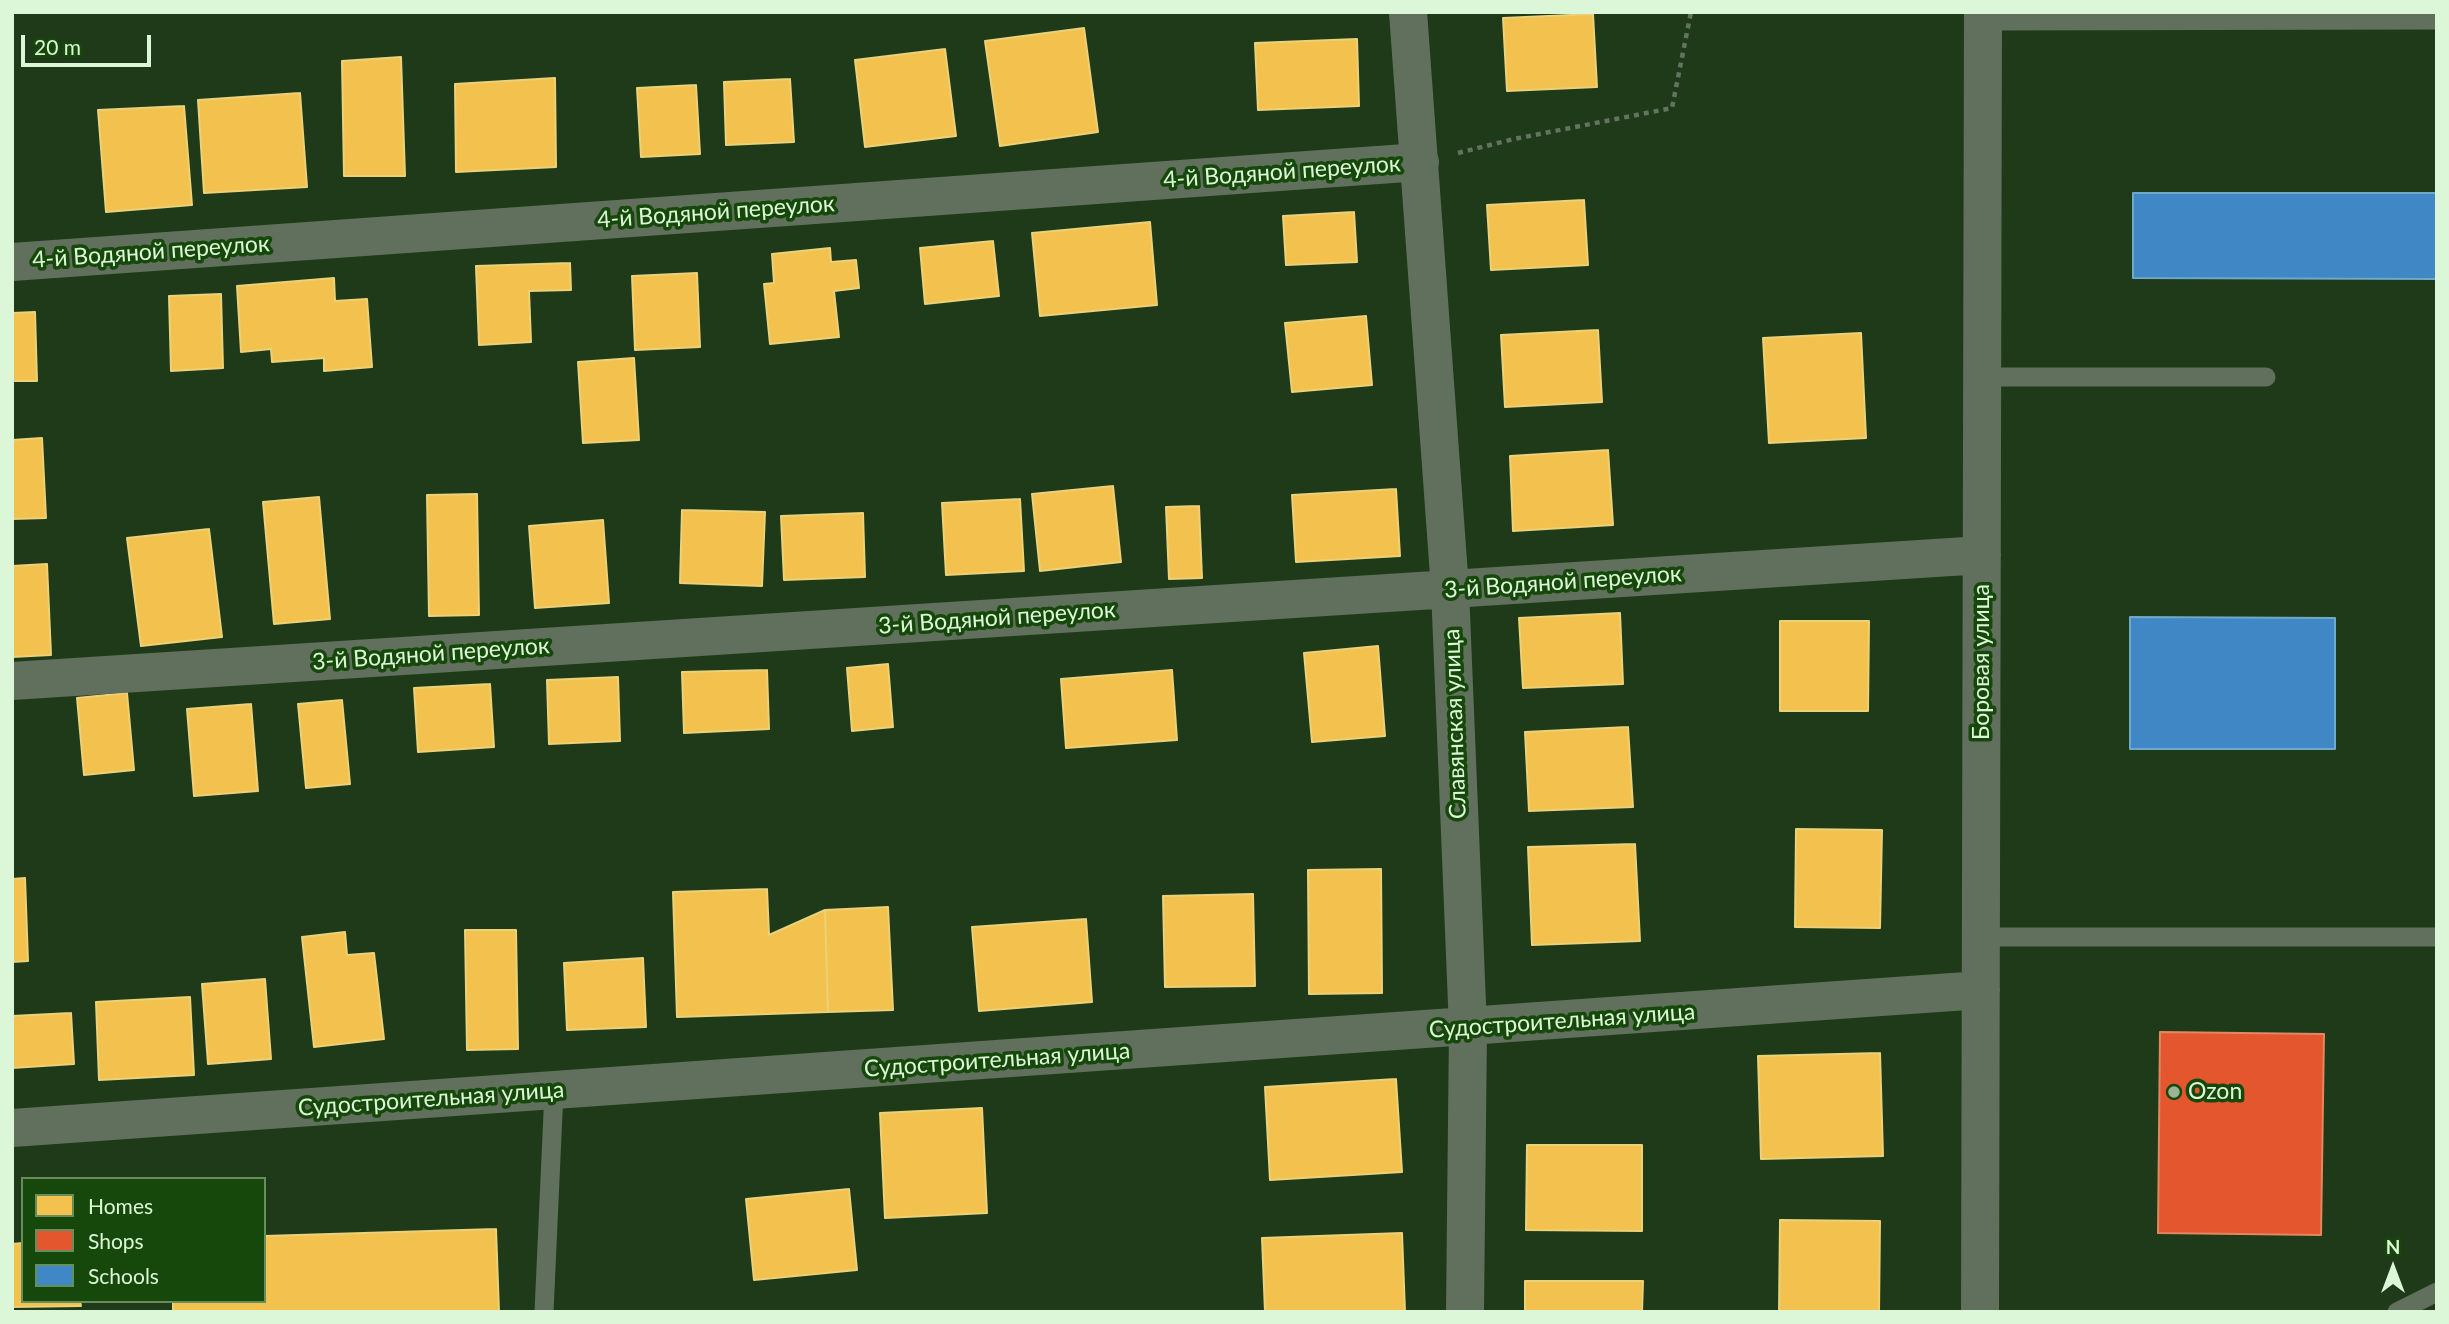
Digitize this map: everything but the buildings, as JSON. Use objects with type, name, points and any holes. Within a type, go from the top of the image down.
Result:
[{"type":"street","name":"Славянская улица","points":[[1408,12],[1450,589],[1468,1028],[1465,1312]]},
{"type":"street","name":"Боровая улица","points":[[1980,1312],[1983,17]]},
{"type":"street","name":"4-й Водяной переулок","points":[[12,262],[1420,162]]},
{"type":"street","name":"3-й Водяной переулок","points":[[12,681],[1982,555]]},
{"type":"street","name":"Судостроительная улица","points":[[12,1128],[1981,990]]},
{"type":"lane","points":[[1983,17],[2437,20]]},
{"type":"lane","points":[[1983,377],[2266,377]]},
{"type":"lane","points":[[1982,937],[2437,937]]},
{"type":"lane","points":[[544,1312],[554,1091]]},
{"type":"lane","points":[[2397,1312],[2437,1293]]},
{"type":"path","points":[[1420,162],[1514,139],[1672,108],[1691,12]]},
{"type":"place","name":"Ozon","points":[[2174,1092]]}]
